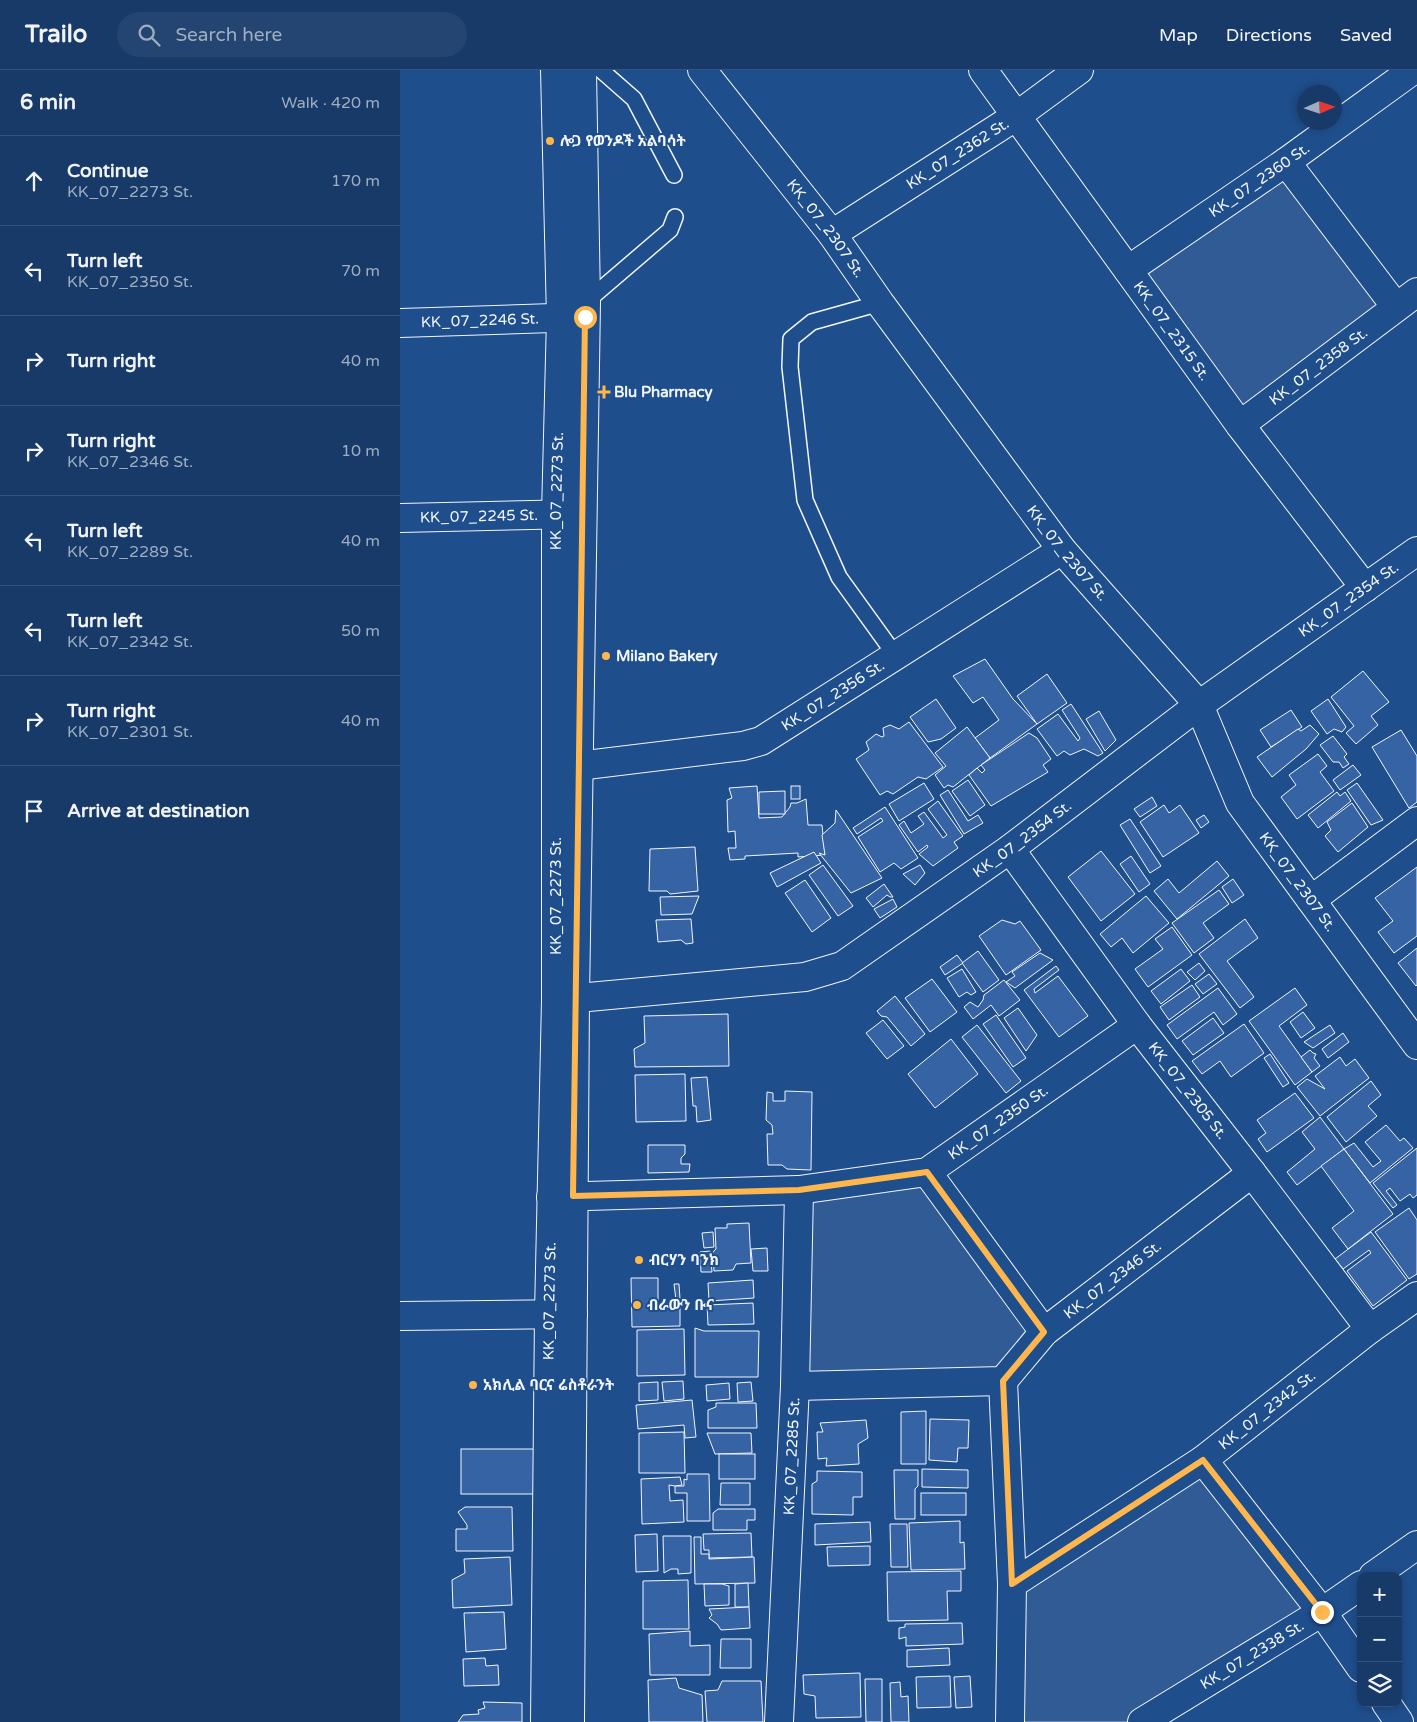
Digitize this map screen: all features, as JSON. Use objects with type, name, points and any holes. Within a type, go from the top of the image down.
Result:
[{"type":"street","name":"KK_07_2273 St.","points":[[555,70],[577,312]]},
{"type":"street","name":"KK_07_2273 St.","points":[[545,1722],[561,1313],[566,1000],[569,514],[577,312],[582,70]]},
{"type":"street","name":"KK_07_2307 St.","points":[[702,70],[832,234],[880,303],[1062,550],[1199,705],[1240,803],[1417,1045]]},
{"type":"street","name":"KK_07_2315 St.","points":[[983,70],[1240,425],[1365,588]]},
{"type":"street","name":"KK_07_2362 St.","points":[[832,234],[1016,117],[1079,70]]},
{"type":"street","name":"KK_07_2360 St.","points":[[1128,270],[1286,162],[1414,70]]},
{"type":"street","name":"KK_07_2358 St.","points":[[1240,425],[1406,299],[1286,162]]},
{"type":"street","name":"KK_07_2246 St.","points":[[400,323],[577,312]]},
{"type":"street","name":"KK_07_2245 St.","points":[[400,518],[569,514]]},
{"type":"street","name":"KK_07_2356 St.","points":[[567,766],[743,746],[761,741],[1062,550]]},
{"type":"street","name":"KK_07_2354 St.","points":[[566,1000],[805,977],[842,966],[1010,849],[1199,705],[1417,551]]},
{"type":"street","points":[[1311,900],[1417,822]]},
{"type":"street","name":"KK_07_2305 St.","points":[[1010,849],[1138,1025],[1370,1329]]},
{"type":"street","name":"KK_07_2350 St.","points":[[562,1197],[799,1190],[927,1172],[1138,1025]]},
{"type":"street","points":[[927,1172],[1044,1332]]},
{"type":"street","name":"KK_07_2346 St.","points":[[1003,1381],[1044,1332],[1252,1173]]},
{"type":"street","name":"KK_07_2285 St.","points":[[778,1722],[795,1386],[799,1190]]},
{"type":"street","name":"KK_07_2342 St.","points":[[1012,1584],[1203,1460],[1370,1329],[1417,1296]]},
{"type":"street","name":"KK_07_2273 St.","points":[[561,1313],[570,1722]]},
{"type":"street","points":[[400,1316],[561,1313]]},
{"type":"street","points":[[795,1386],[1003,1381],[1012,1584],[1010,1722]]},
{"type":"street","points":[[1203,1460],[1322,1612],[1357,1662]]},
{"type":"street","points":[[1379,1572],[1417,1545]]},
{"type":"street","name":"KK_07_2338 St.","points":[[1142,1722],[1322,1612],[1357,1587]]},
{"type":"street","points":[[1389,1707],[1399,1722]]},
{"type":"lane","points":[[601,70],[634,99],[674,174]]},
{"type":"lane","points":[[577,312],[670,230],[675,217]]},
{"type":"lane","points":[[880,303],[812,322],[791,339],[790,367],[806,500],[839,577],[896,656]]},
{"type":"shaded area","points":[[1286,162],[1396,307],[1240,425],[1128,270]]},
{"type":"shaded area","points":[[927,1172],[1044,1332],[1003,1381],[795,1386],[799,1190]]},
{"type":"shaded area","points":[[1203,1460],[1322,1612],[1133,1722],[1010,1722],[1012,1584]]},
{"type":"building","points":[[985,659],[1013,699],[1037,724],[990,758],[975,738],[999,720],[983,697],[973,703],[953,676]]},
{"type":"building","points":[[1363,671],[1389,702],[1371,716],[1378,725],[1356,744],[1346,733],[1354,726],[1331,697]]},
{"type":"building","points":[[1047,674],[1067,703],[1037,724],[1017,696]]},
{"type":"building","points":[[936,699],[956,728],[941,739],[928,742],[910,717]]},
{"type":"building","points":[[1328,699],[1346,727],[1342,732],[1334,729],[1327,734],[1311,711]]},
{"type":"building","points":[[1071,704],[1103,753],[1098,756],[1084,749],[1070,755],[1064,751],[1057,756],[1037,729],[1058,714],[1078,741],[1080,738],[1062,710]]},
{"type":"building","points":[[1291,710],[1302,727],[1271,747],[1260,730]]},
{"type":"building","points":[[1099,711],[1116,740],[1105,751],[1086,719]]},
{"type":"building","points":[[909,722],[943,767],[926,779],[918,777],[893,794],[887,791],[880,795],[856,759],[869,750],[866,742],[876,734],[884,736],[883,728],[890,725],[899,729]]},
{"type":"building","points":[[1310,725],[1319,734],[1306,749],[1272,777],[1257,757],[1298,729],[1301,731]]},
{"type":"building","points":[[967,727],[990,758],[953,787],[948,785],[944,788],[935,775],[946,766],[935,753]]},
{"type":"building","points":[[1401,730],[1417,756],[1417,802],[1409,808],[1372,747]]},
{"type":"building","points":[[1029,733],[1037,738],[1051,759],[1043,765],[1048,772],[991,806],[969,775],[977,768],[982,773],[985,770],[981,765]]},
{"type":"building","points":[[1333,736],[1347,754],[1344,757],[1349,764],[1343,768],[1339,762],[1333,762],[1320,745]]},
{"type":"building","points":[[1318,754],[1327,766],[1320,772],[1334,791],[1297,819],[1281,797],[1296,785],[1289,775]]},
{"type":"building","points":[[1353,765],[1361,775],[1340,790],[1333,780]]},
{"type":"building","points":[[968,780],[985,805],[970,816],[952,791]]},
{"type":"building","points":[[924,783],[934,799],[899,821],[889,804]]},
{"type":"building","points":[[1357,783],[1383,820],[1371,825],[1347,790]]},
{"type":"building","points":[[757,786],[759,818],[782,817],[791,803],[797,803],[806,799],[808,825],[822,825],[825,855],[798,857],[798,853],[745,856],[745,859],[730,860],[728,848],[736,848],[735,831],[728,832],[727,800],[732,798],[729,788]]},
{"type":"building","points":[[791,786],[800,786],[800,799],[791,799]]},
{"type":"building","points":[[948,790],[968,821],[978,815],[983,823],[964,834],[940,795]]},
{"type":"building","points":[[785,791],[785,814],[759,814],[759,792]]},
{"type":"building","points":[[1337,792],[1340,796],[1345,792],[1351,801],[1318,828],[1308,815]]},
{"type":"building","points":[[1152,797],[1157,806],[1140,817],[1134,809]]},
{"type":"building","points":[[938,801],[963,836],[954,842],[958,848],[933,866],[919,854],[928,847],[927,845],[918,852],[899,825],[904,821],[911,833],[924,824],[918,816],[924,812],[943,838],[947,835],[928,809]]},
{"type":"building","points":[[1352,803],[1368,827],[1338,852],[1325,836],[1331,830],[1327,822]]},
{"type":"building","points":[[1164,805],[1169,813],[1180,805],[1199,833],[1163,857],[1140,822]]},
{"type":"building","points":[[885,807],[918,858],[901,869],[894,863],[880,872],[858,837],[883,821],[881,818],[857,834],[853,828]]},
{"type":"building","points":[[836,810],[882,878],[851,893],[819,853],[825,855],[822,835],[835,823]]},
{"type":"building","points":[[1204,815],[1209,822],[1201,828],[1196,820]]},
{"type":"building","points":[[1130,819],[1161,866],[1150,873],[1120,825]]},
{"type":"building","points":[[695,847],[698,891],[670,894],[667,891],[649,891],[650,849]]},
{"type":"building","points":[[1101,851],[1135,894],[1101,921],[1068,877]]},
{"type":"building","points":[[814,852],[821,863],[777,887],[770,873]]},
{"type":"building","points":[[1131,856],[1150,884],[1139,892],[1120,864]]},
{"type":"building","points":[[1217,861],[1229,876],[1177,919],[1154,891],[1168,879],[1179,893]]},
{"type":"building","points":[[823,865],[853,906],[838,916],[809,875]]},
{"type":"building","points":[[920,865],[925,873],[915,885],[903,874]]},
{"type":"building","points":[[1417,867],[1417,936],[1394,953],[1378,932],[1393,921],[1375,898]]},
{"type":"building","points":[[1233,879],[1244,895],[1232,903],[1222,887]]},
{"type":"building","points":[[805,880],[831,918],[812,932],[785,893]]},
{"type":"building","points":[[884,884],[893,897],[887,895],[873,907],[866,898]]},
{"type":"building","points":[[1219,890],[1229,904],[1203,923],[1214,938],[1194,953],[1172,923]]},
{"type":"building","points":[[699,896],[692,914],[661,915],[660,897]]},
{"type":"building","points":[[1146,896],[1169,923],[1133,953],[1122,938],[1111,947],[1100,934]]},
{"type":"building","points":[[893,899],[897,907],[880,918],[874,909]]},
{"type":"building","points":[[691,919],[693,943],[686,944],[681,940],[658,942],[656,920]]},
{"type":"building","points":[[1245,919],[1258,938],[1227,961],[1254,997],[1240,1008],[1199,954]]},
{"type":"building","points":[[1002,920],[1015,924],[1020,921],[1041,950],[1006,975],[979,936]]},
{"type":"building","points":[[1172,927],[1192,955],[1148,987],[1135,969],[1163,949],[1155,939]]},
{"type":"building","points":[[1417,948],[1417,985],[1416,986],[1398,963]]},
{"type":"building","points":[[978,951],[999,980],[983,992],[962,963]]},
{"type":"building","points":[[1040,953],[1053,960],[1015,988],[1006,982],[1015,976],[1012,972]]},
{"type":"building","points":[[957,955],[963,963],[945,975],[940,967]]},
{"type":"building","points":[[1199,963],[1205,971],[1195,980],[1187,972]]},
{"type":"building","points":[[1056,966],[1059,970],[1034,989],[1035,993],[1058,976],[1088,1016],[1059,1037],[1024,990]]},
{"type":"building","points":[[962,969],[976,992],[971,995],[967,992],[959,997],[947,978]]},
{"type":"building","points":[[1181,969],[1190,981],[1161,1004],[1151,991]]},
{"type":"building","points":[[1209,974],[1217,984],[1203,994],[1195,984]]},
{"type":"building","points":[[932,979],[957,1012],[930,1032],[905,998]]},
{"type":"building","points":[[1004,980],[1020,1000],[999,1016],[991,1005],[973,1019],[964,1007],[970,1002],[978,1007],[984,995]]},
{"type":"building","points":[[1192,985],[1200,997],[1169,1020],[1160,1007]]},
{"type":"building","points":[[1218,988],[1237,1014],[1223,1025],[1214,1012],[1177,1039],[1167,1025]]},
{"type":"building","points":[[1295,988],[1307,1005],[1279,1026],[1312,1072],[1295,1085],[1249,1021]]},
{"type":"building","points":[[895,996],[925,1034],[911,1046],[887,1017],[881,1016],[877,1011]]},
{"type":"building","points":[[1018,1008],[1037,1035],[1026,1051],[1004,1018]]},
{"type":"building","points":[[1303,1012],[1315,1028],[1301,1038],[1290,1022]]},
{"type":"building","points":[[728,1014],[729,1066],[635,1067],[634,1049],[645,1043],[644,1016]]},
{"type":"building","points":[[996,1015],[1026,1058],[1013,1067],[983,1024]]},
{"type":"building","points":[[1213,1018],[1224,1033],[1193,1055],[1182,1041]]},
{"type":"building","points":[[883,1020],[904,1046],[887,1059],[866,1033]]},
{"type":"building","points":[[1244,1024],[1264,1053],[1231,1077],[1220,1061],[1202,1074],[1192,1061]]},
{"type":"building","points":[[977,1025],[1021,1081],[1006,1093],[962,1037]]},
{"type":"building","points":[[1330,1025],[1335,1033],[1313,1048],[1304,1042]]},
{"type":"building","points":[[1343,1033],[1349,1042],[1328,1058],[1322,1049]]},
{"type":"building","points":[[951,1039],[978,1074],[935,1108],[908,1074]]},
{"type":"building","points":[[1310,1050],[1316,1054],[1314,1058],[1320,1066],[1312,1072],[1301,1057]]},
{"type":"building","points":[[1270,1054],[1289,1083],[1283,1087],[1264,1058]]},
{"type":"building","points":[[1340,1057],[1346,1066],[1355,1059],[1369,1078],[1320,1116],[1297,1087],[1307,1079],[1325,1089],[1315,1076]]},
{"type":"building","points":[[685,1074],[686,1121],[636,1122],[635,1075]]},
{"type":"building","points":[[707,1077],[711,1120],[697,1122],[696,1106],[693,1106],[691,1078]]},
{"type":"building","points":[[1371,1081],[1381,1095],[1368,1106],[1377,1116],[1346,1142],[1327,1117]]},
{"type":"building","points":[[785,1091],[812,1092],[811,1170],[787,1169],[782,1165],[768,1165],[767,1134],[773,1134],[772,1125],[766,1120],[767,1092],[773,1093],[773,1101],[785,1101]]},
{"type":"building","points":[[1295,1093],[1314,1118],[1267,1152],[1258,1139],[1266,1133],[1257,1120]]},
{"type":"building","points":[[1320,1117],[1344,1149],[1297,1185],[1287,1172],[1315,1149],[1302,1132]]},
{"type":"building","points":[[1386,1125],[1400,1141],[1404,1138],[1413,1148],[1370,1183],[1344,1149],[1354,1143],[1373,1167],[1381,1161],[1365,1142]]},
{"type":"building","points":[[648,1145],[685,1145],[685,1154],[681,1158],[681,1164],[690,1164],[689,1172],[648,1173]]},
{"type":"building","points":[[1417,1148],[1417,1195],[1413,1198],[1410,1194],[1400,1201],[1390,1188],[1386,1191],[1397,1205],[1393,1208],[1373,1183]]},
{"type":"building","points":[[1344,1149],[1393,1214],[1348,1249],[1332,1228],[1354,1211],[1321,1166]]},
{"type":"building","points":[[1409,1208],[1417,1220],[1417,1274],[1409,1279],[1375,1232]]},
{"type":"building","points":[[749,1223],[751,1263],[736,1264],[733,1270],[714,1271],[715,1228],[727,1228],[727,1224]]},
{"type":"building","points":[[713,1232],[714,1247],[704,1248],[702,1233]]},
{"type":"building","points":[[1371,1232],[1407,1280],[1373,1306],[1347,1271],[1371,1253],[1369,1250],[1343,1269],[1335,1259]]},
{"type":"building","points":[[767,1248],[768,1271],[753,1271],[751,1249]]},
{"type":"building","points":[[710,1251],[712,1272],[701,1272],[700,1252]]},
{"type":"building","points":[[631,1278],[658,1278],[658,1307],[680,1306],[680,1326],[632,1327]]},
{"type":"building","points":[[753,1280],[754,1298],[709,1301],[708,1283]]},
{"type":"building","points":[[674,1284],[679,1284],[680,1299],[676,1300]]},
{"type":"building","points":[[753,1303],[754,1324],[708,1325],[707,1305]]},
{"type":"building","points":[[695,1328],[704,1331],[759,1331],[758,1377],[695,1377]]},
{"type":"building","points":[[684,1329],[685,1375],[637,1376],[637,1330]]},
{"type":"building","points":[[683,1381],[684,1399],[664,1401],[662,1382]]},
{"type":"building","points":[[658,1382],[658,1400],[639,1401],[639,1383]]},
{"type":"building","points":[[751,1382],[753,1401],[738,1402],[737,1383]]},
{"type":"building","points":[[729,1383],[730,1399],[707,1401],[706,1385]]},
{"type":"building","points":[[692,1400],[696,1437],[685,1438],[684,1425],[638,1429],[636,1405]]},
{"type":"building","points":[[716,1403],[756,1403],[757,1428],[708,1428],[708,1410],[716,1407]]},
{"type":"building","points":[[926,1411],[926,1464],[901,1464],[901,1412]]},
{"type":"building","points":[[930,1419],[969,1420],[968,1448],[958,1448],[957,1462],[929,1460]]},
{"type":"building","points":[[866,1420],[868,1438],[858,1444],[859,1464],[826,1466],[827,1458],[818,1459],[817,1432],[823,1432],[820,1423]]},
{"type":"building","points":[[684,1432],[685,1473],[639,1473],[639,1433]]},
{"type":"building","points":[[707,1433],[751,1433],[752,1453],[715,1454]]},
{"type":"building","points":[[461,1449],[536,1449],[536,1494],[461,1494]]},
{"type":"building","points":[[719,1454],[755,1454],[755,1479],[719,1479]]},
{"type":"building","points":[[922,1469],[968,1470],[968,1488],[922,1487]]},
{"type":"building","points":[[894,1470],[918,1470],[918,1486],[915,1489],[915,1519],[895,1519]]},
{"type":"building","points":[[817,1471],[862,1472],[862,1497],[853,1497],[853,1515],[812,1514],[812,1484],[817,1481]]},
{"type":"building","points":[[687,1474],[709,1474],[710,1521],[687,1521],[687,1493],[675,1493],[675,1486],[684,1486],[684,1479],[687,1480]]},
{"type":"building","points":[[680,1477],[682,1485],[669,1485],[670,1501],[683,1500],[684,1522],[642,1524],[641,1479]]},
{"type":"building","points":[[721,1483],[750,1483],[750,1505],[720,1505]]},
{"type":"building","points":[[921,1493],[966,1493],[966,1515],[921,1515]]},
{"type":"building","points":[[465,1507],[512,1507],[513,1551],[456,1551],[456,1529],[467,1529],[467,1525],[458,1512]]},
{"type":"building","points":[[718,1509],[755,1509],[755,1520],[747,1520],[747,1530],[713,1530],[713,1513]]},
{"type":"building","points":[[960,1521],[960,1543],[964,1542],[965,1569],[911,1570],[909,1523]]},
{"type":"building","points":[[870,1522],[871,1542],[815,1545],[815,1524]]},
{"type":"building","points":[[890,1524],[907,1524],[908,1567],[891,1567]]},
{"type":"building","points":[[751,1533],[752,1557],[709,1558],[709,1550],[704,1550],[703,1534]]},
{"type":"building","points":[[657,1534],[658,1571],[636,1572],[635,1535]]},
{"type":"building","points":[[663,1536],[691,1536],[691,1573],[678,1574],[678,1569],[671,1569],[664,1573]]},
{"type":"building","points":[[694,1537],[701,1537],[701,1554],[709,1554],[709,1559],[754,1557],[755,1583],[695,1584]]},
{"type":"building","points":[[870,1546],[870,1565],[828,1566],[827,1547]]},
{"type":"building","points":[[510,1557],[512,1605],[453,1608],[452,1580],[465,1573],[464,1559]]},
{"type":"building","points":[[961,1571],[961,1591],[947,1591],[948,1620],[888,1621],[887,1572]]},
{"type":"building","points":[[688,1580],[689,1629],[643,1629],[643,1581]]},
{"type":"building","points":[[748,1583],[749,1607],[735,1607],[735,1584]]},
{"type":"building","points":[[704,1584],[729,1586],[729,1605],[705,1606]]},
{"type":"building","points":[[749,1607],[750,1628],[721,1630],[709,1618],[712,1615],[709,1609]]},
{"type":"building","points":[[504,1612],[506,1649],[466,1652],[464,1613]]},
{"type":"building","points":[[962,1623],[963,1644],[906,1646],[906,1637],[899,1639],[899,1628],[905,1627],[905,1624]]},
{"type":"building","points":[[690,1631],[690,1646],[710,1645],[710,1675],[650,1675],[649,1634]]},
{"type":"building","points":[[721,1639],[751,1639],[751,1668],[720,1668]]},
{"type":"building","points":[[949,1648],[950,1665],[907,1667],[907,1650]]},
{"type":"building","points":[[485,1658],[486,1666],[498,1665],[499,1685],[464,1686],[463,1659]]},
{"type":"building","points":[[860,1673],[861,1717],[816,1718],[815,1696],[804,1694],[803,1675]]},
{"type":"building","points":[[950,1676],[951,1707],[917,1708],[916,1677]]},
{"type":"building","points":[[970,1676],[972,1707],[956,1708],[954,1677]]},
{"type":"building","points":[[676,1678],[679,1688],[702,1695],[703,1722],[649,1722],[648,1680]]},
{"type":"building","points":[[865,1679],[882,1679],[882,1722],[866,1722]]},
{"type":"building","points":[[722,1681],[761,1681],[763,1722],[707,1722],[705,1691],[718,1690]]},
{"type":"building","points":[[900,1682],[901,1697],[908,1696],[909,1722],[891,1722],[890,1683]]},
{"type":"building","points":[[483,1702],[522,1703],[522,1722],[458,1722],[463,1715],[479,1714],[478,1710],[485,1708]]},
{"type":"place","name":"ሎጋ የወንዶች አልባሳት","points":[[550,141]]},
{"type":"place","name":"Blu Pharmacy","points":[[604,392]]},
{"type":"place","name":"Milano Bakery","points":[[606,656]]},
{"type":"place","name":"ብርሃን ባንክ","points":[[639,1260]]},
{"type":"place","name":"ብራውን ቡና","points":[[637,1305]]},
{"type":"place","name":"አክሊል ባርና ሬስቶራንት","points":[[473,1385]]},
{"type":"route","points":[[585,317],[573,1196],[799,1190],[846,1185],[927,1172],[1044,1332],[1003,1381],[1012,1584],[1203,1460],[1322,1612]]}]
